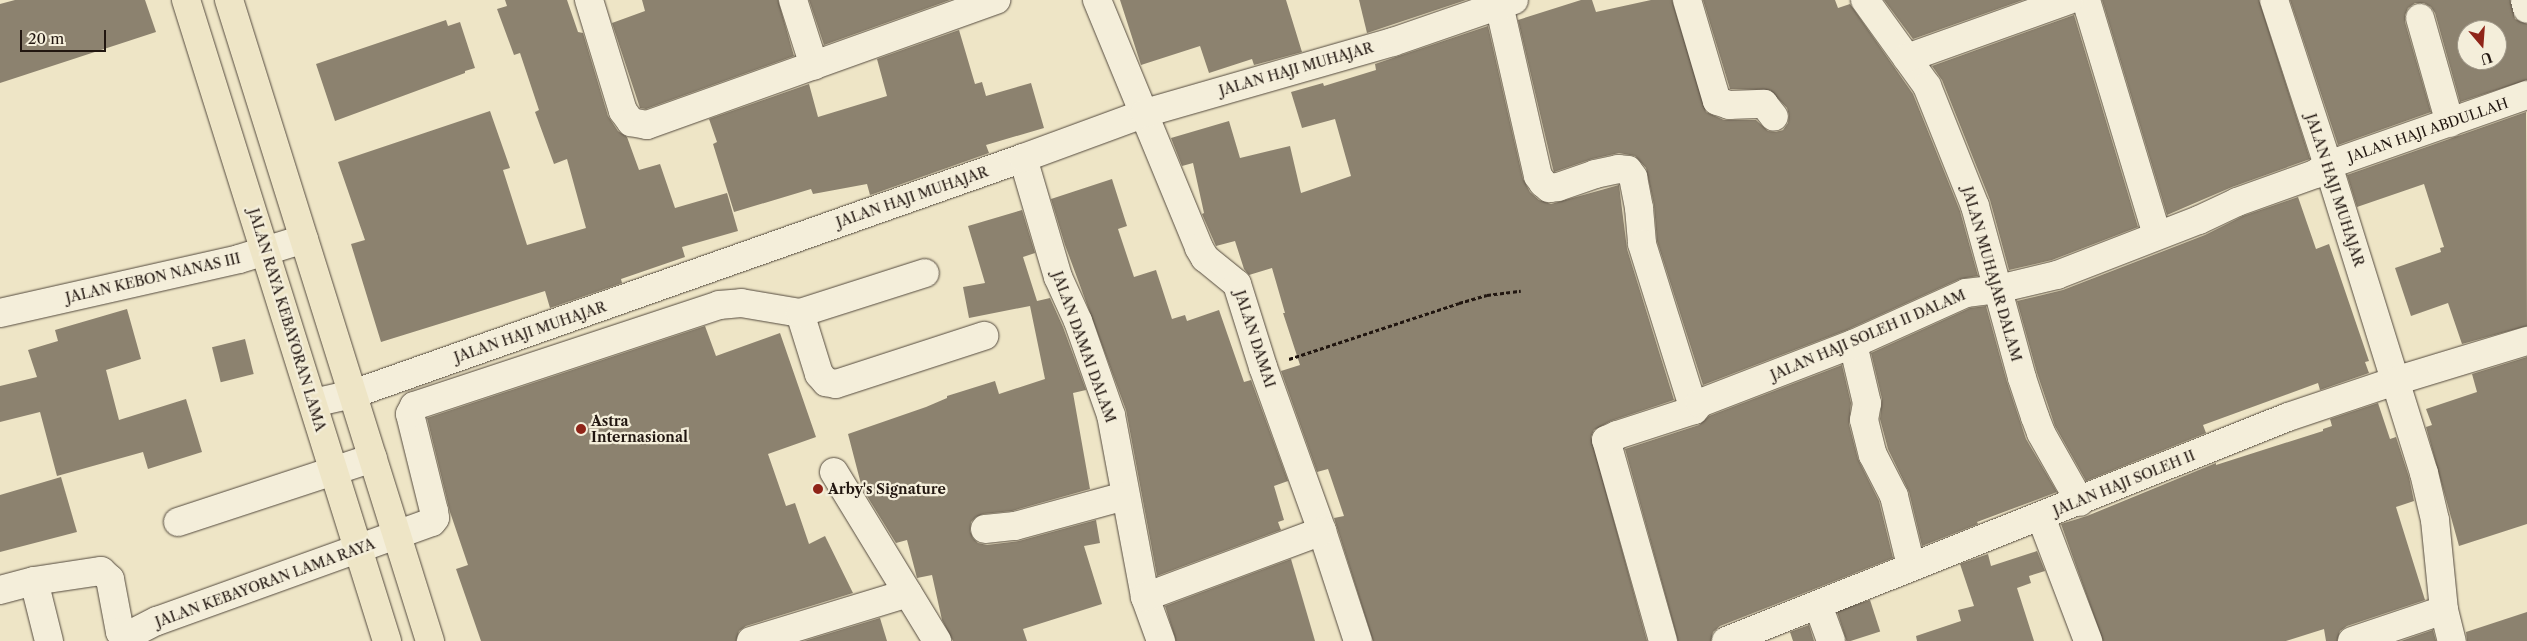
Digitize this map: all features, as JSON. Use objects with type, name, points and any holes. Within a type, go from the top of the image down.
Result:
[{"type":"main road","name":"JALAN RAYA KEBAYORAN LAMA","points":[[186,0],[387,641]]},
{"type":"main road","points":[[230,0],[430,641]]},
{"type":"street","points":[[589,0],[623,111],[632,122],[638,125],[655,123],[996,0]]},
{"type":"street","points":[[793,0],[814,66]]},
{"type":"street","name":"JALAN DAMAI","points":[[1097,0],[1201,253],[1237,284],[1263,367],[1322,532],[1358,641]]},
{"type":"street","points":[[1687,0],[1717,101],[1729,105],[1764,104],[1774,117]]},
{"type":"street","name":"JALAN MUHAJAR DALAM","points":[[1866,0],[1927,86],[1975,206],[2022,378],[2035,417],[2080,502]]},
{"type":"street","points":[[1907,58],[2069,0]]},
{"type":"street","points":[[2086,0],[2157,235]]},
{"type":"street","name":"JALAN HAJI MUHAJAR","points":[[2274,0],[2328,165],[2424,473],[2435,520],[2444,610],[2452,641]]},
{"type":"street","points":[[2525,0],[2527,9]]},
{"type":"street","points":[[1504,2],[1538,176],[1543,183],[1550,188],[1558,188],[1595,174],[1618,169],[1628,170],[1633,177],[1639,208],[1642,244],[1694,410]]},
{"type":"street","name":"JALAN HAJI MUHAJAR","points":[[313,403],[353,394],[1023,158],[1144,113],[1393,42],[1504,2]]},
{"type":"street","points":[[2420,18],[2450,122]]},
{"type":"street","name":"JALAN HAJI ABDULLAH","points":[[2328,165],[2527,95]]},
{"type":"street","name":"JALAN DAMAI DALAM","points":[[1023,158],[1058,277],[1078,321],[1111,415],[1145,597],[1161,641]]},
{"type":"street","name":"JALAN HAJI SOLEH II DALAM","points":[[1663,641],[1606,440],[1694,410],[1700,403],[1853,344],[1966,293],[1998,289],[2057,275],[2199,220],[2236,202],[2315,174],[2328,165]]},
{"type":"street","name":"JALAN KEBON NANAS III","points":[[0,313],[265,252],[304,239]]},
{"type":"street","points":[[925,273],[800,313],[819,374],[826,382],[836,384],[984,336]]},
{"type":"street","name":"JALAN KEBAYORAN LAMA RAYA","points":[[0,590],[34,581],[101,571],[106,573],[110,579],[120,632],[127,636],[158,621],[432,522],[434,518],[410,414],[414,406],[719,305],[741,303],[800,313]]},
{"type":"street","name":"JALAN HAJI SOLEH II","points":[[1726,641],[1911,566],[2080,502],[2288,417],[2395,381],[2527,341]]},
{"type":"street","points":[[1853,344],[1867,403],[1864,420],[1873,455],[1894,496],[1911,566]]},
{"type":"street","points":[[178,522],[372,458]]},
{"type":"street","points":[[834,472],[937,641]]},
{"type":"street","points":[[985,529],[1015,526],[1126,496]]},
{"type":"street","points":[[2041,517],[2088,641]]},
{"type":"street","points":[[1145,597],[1322,532]]},
{"type":"street","points":[[34,581],[49,641]]},
{"type":"street","points":[[751,641],[908,593]]},
{"type":"street","points":[[1818,605],[1831,641]]},
{"type":"street","points":[[2352,641],[2444,610]]},
{"type":"path","points":[[1263,367],[1459,303],[1487,296],[1521,292]]},
{"type":"building","points":[[15,0],[145,0],[156,32],[0,83],[0,4]]},
{"type":"building","points":[[505,0],[567,0],[578,32],[583,33],[608,116],[618,131],[627,137],[639,170],[660,164],[675,208],[727,193],[738,231],[682,247],[685,257],[621,279],[622,283],[550,308],[545,291],[381,342],[351,244],[365,240],[338,162],[490,111],[510,168],[503,170],[527,245],[586,228],[567,159],[554,164],[535,112],[539,110],[520,53],[514,55],[497,9],[507,6]]},
{"type":"building","points":[[642,0],[778,0],[794,56],[646,109],[640,108],[612,23],[645,11]]},
{"type":"building","points":[[809,0],[950,0],[824,45]]},
{"type":"building","points":[[1120,0],[1286,0],[1302,52],[1254,65],[1252,59],[1209,73],[1200,46],[1141,65]]},
{"type":"building","points":[[1359,0],[1466,0],[1367,33]]},
{"type":"building","points":[[1581,0],[1592,0],[1596,12],[1651,0],[1672,0],[1706,112],[1724,120],[1756,120],[1768,131],[1776,132],[1783,130],[1788,123],[1789,115],[1787,108],[1770,90],[1730,89],[1703,0],[1835,0],[1838,8],[1850,4],[1913,94],[1960,211],[1978,276],[1960,279],[1847,330],[1703,385],[1657,241],[1654,205],[1646,168],[1635,156],[1619,153],[1592,159],[1554,172],[1553,169],[1518,20]]},
{"type":"building","points":[[1884,0],[2023,0],[1913,39]]},
{"type":"building","points":[[2102,0],[2259,0],[2310,159],[2232,187],[2167,215]]},
{"type":"building","points":[[2290,0],[2510,0],[2515,19],[2527,24],[2527,80],[2460,102],[2435,13],[2431,7],[2424,3],[2415,3],[2408,8],[2405,22],[2431,112],[2338,145]]},
{"type":"building","points":[[2074,15],[2138,227],[2052,260],[2009,270],[1990,200],[1942,80],[1932,66]]},
{"type":"building","points":[[446,20],[448,26],[460,22],[475,68],[335,121],[316,64]]},
{"type":"building","points":[[1488,26],[1523,179],[1530,192],[1539,200],[1551,204],[1619,185],[1627,249],[1674,400],[1611,421],[1594,430],[1591,437],[1647,641],[1373,641],[1334,518],[1344,516],[1328,469],[1317,472],[1281,371],[1300,365],[1283,313],[1285,313],[1272,268],[1249,275],[1244,269],[1235,241],[1216,246],[1202,214],[1204,213],[1193,163],[1182,166],[1171,138],[1229,121],[1240,158],[1290,146],[1301,193],[1351,176],[1335,119],[1302,128],[1291,92],[1323,83],[1324,86],[1376,70],[1375,64]]},
{"type":"building","points":[[959,30],[975,84],[982,82],[986,96],[1031,83],[1044,128],[986,145],[989,153],[870,195],[867,184],[813,194],[811,189],[734,212],[713,144],[717,142],[709,119],[809,84],[818,117],[887,96],[877,59]]},
{"type":"building","points":[[2526,112],[2527,326],[2462,344],[2448,303],[2411,316],[2395,268],[2441,252],[2440,248],[2444,247],[2424,184],[2357,207],[2347,175]]},
{"type":"building","points":[[1112,179],[1127,226],[1118,229],[1134,277],[1156,270],[1172,319],[1185,315],[1187,321],[1219,310],[1244,382],[1251,380],[1288,481],[1274,486],[1284,520],[1278,522],[1281,530],[1157,576],[1126,410],[1065,245],[1051,199]]},
{"type":"building","points":[[2298,197],[2316,249],[2329,244],[2369,361],[2365,362],[2369,373],[2320,390],[2318,383],[2203,425],[2206,433],[2086,481],[2055,426],[2037,373],[2017,301],[2063,290],[2205,235],[2243,216]]},
{"type":"building","points":[[1022,210],[1035,253],[1023,257],[1037,301],[1050,298],[1063,327],[1086,390],[1073,393],[1090,489],[1012,511],[983,514],[971,522],[970,531],[978,543],[987,545],[1019,541],[1096,520],[1100,543],[1084,546],[1102,604],[1023,629],[1027,641],[953,641],[942,620],[932,575],[917,578],[907,540],[896,543],[862,488],[848,434],[926,407],[947,398],[947,396],[995,381],[999,394],[1045,379],[1030,306],[969,318],[963,287],[985,283],[968,226]]},
{"type":"building","points":[[1986,306],[2007,382],[2026,439],[2057,492],[1977,522],[1978,524],[1922,546],[1909,492],[1888,449],[1880,419],[1882,399],[1871,353],[1970,308]]},
{"type":"building","points":[[127,309],[141,359],[106,370],[119,420],[186,399],[202,452],[148,469],[143,452],[57,476],[40,412],[0,422],[0,386],[37,377],[28,350],[58,341],[55,330]]},
{"type":"building","points":[[705,326],[716,356],[780,333],[816,437],[768,454],[786,506],[795,503],[809,544],[825,536],[853,593],[746,626],[739,631],[736,641],[481,641],[456,569],[468,565],[450,512],[427,418]]},
{"type":"building","points":[[245,339],[254,374],[221,382],[212,347]]},
{"type":"building","points":[[2527,357],[2527,524],[2459,546],[2426,427],[2432,425],[2426,409],[2477,392],[2472,374]]},
{"type":"building","points":[[1842,365],[1851,403],[1849,424],[1858,459],[1879,501],[1893,558],[1720,626],[1713,632],[1711,641],[1678,641],[1625,449],[1699,425],[1709,416]]},
{"type":"building","points":[[2378,403],[2390,439],[2396,437],[2409,477],[2414,501],[2396,507],[2425,600],[2347,626],[2340,631],[2337,641],[2326,641],[2324,629],[2286,641],[2103,641],[2061,524],[2087,516],[2216,463],[2216,465],[2323,431],[2323,429],[2332,426],[2330,419]]},
{"type":"building","points":[[61,477],[77,532],[0,552],[0,495]]},
{"type":"building","points":[[2037,551],[2045,571],[2029,576],[2031,583],[2017,588],[2034,641],[1917,641],[1916,636],[1961,621],[1958,610],[1974,606],[1960,564],[1988,554],[1991,566]]},
{"type":"building","points":[[1291,559],[1315,641],[1176,641],[1165,606]]},
{"type":"building","points":[[1870,600],[1880,631],[1847,641],[1837,611]]},
{"type":"building","points":[[2527,612],[2527,641],[2467,641],[2466,632]]},
{"type":"building","points":[[880,618],[887,641],[804,641]]},
{"type":"building","points":[[1809,625],[1814,641],[1793,641],[1790,632]]},
{"type":"building","points":[[2433,630],[2436,641],[2401,641]]},
{"type":"place","name":"Astra Internasional","points":[[581,429]]},
{"type":"place","name":"Arby's Signature","points":[[818,489]]}]
